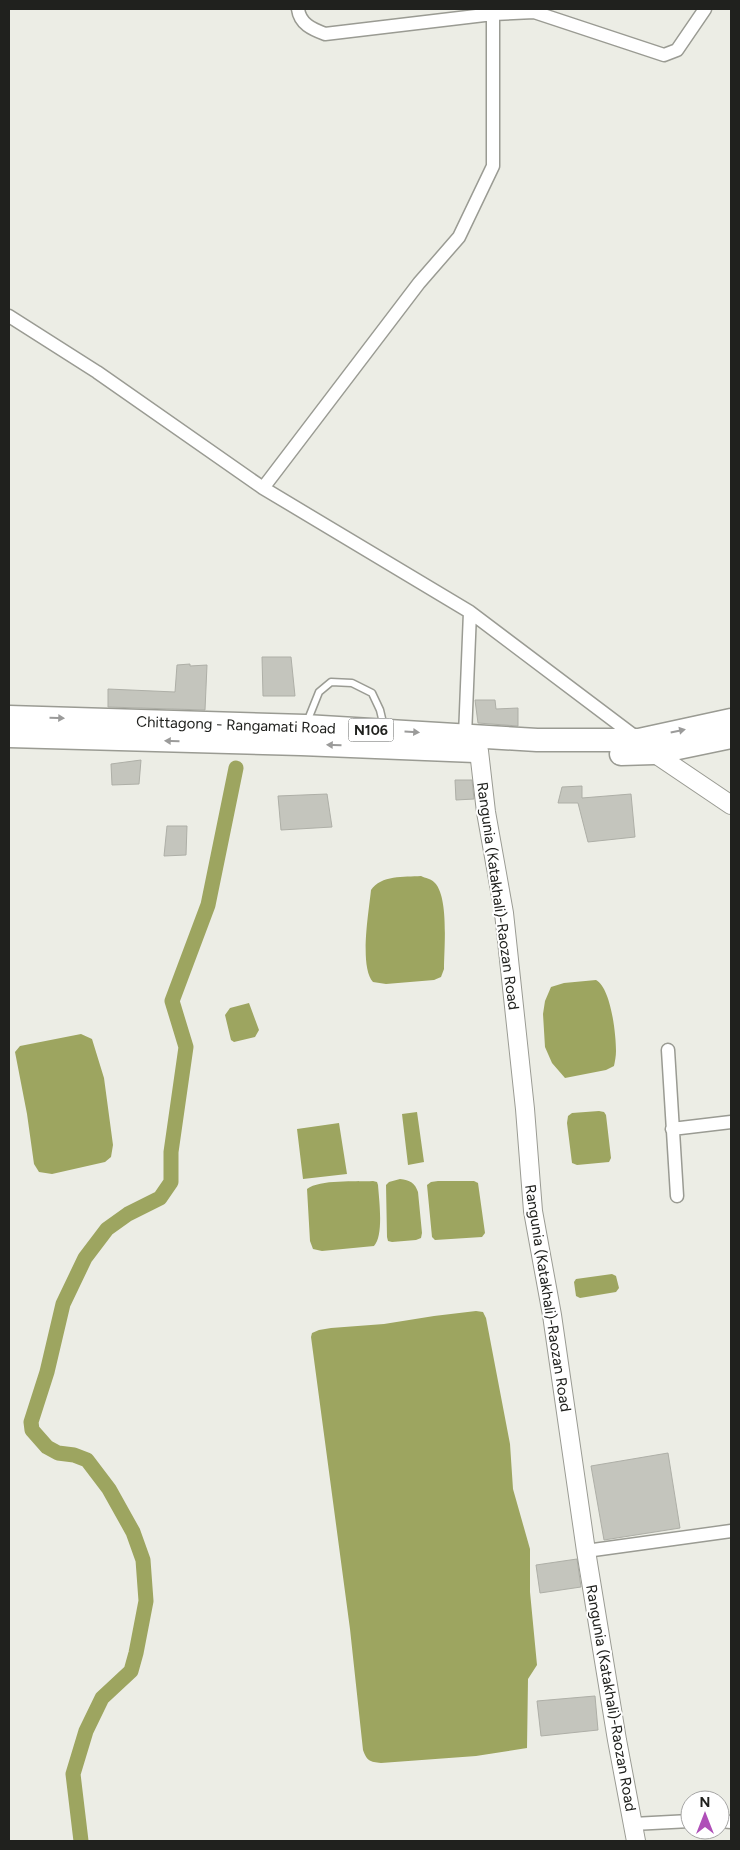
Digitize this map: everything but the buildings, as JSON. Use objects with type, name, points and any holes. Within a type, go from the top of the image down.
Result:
[{"type":"highway","name":"Chittagong - Rangamati Road","points":[[9,717],[305,726],[384,731],[472,744]]},
{"type":"highway","name":"Chittagong - Rangamati Road","points":[[646,747],[731,720]]},
{"type":"highway","name":"Chittagong - Rangamati Road","points":[[9,736],[301,744],[472,744],[537,740],[646,747],[731,737]]},
{"type":"main road","name":"Rangunia (Katakhali)-Raozan Road","points":[[472,744],[504,913],[525,1109],[533,1211],[552,1315],[586,1551],[636,1841]]},
{"type":"main road","points":[[646,747],[731,805]]},
{"type":"street","points":[[298,9],[298,15],[308,28],[325,34],[493,14],[534,12],[664,55],[677,50],[705,9]]},
{"type":"street","points":[[263,488],[419,283],[459,237],[493,166],[493,14]]},
{"type":"street","points":[[9,316],[97,372],[263,488],[470,612],[646,747]]},
{"type":"street","points":[[470,612],[472,744]]},
{"type":"street","points":[[668,1050],[677,1196]]},
{"type":"street","points":[[672,1129],[731,1122]]},
{"type":"street","points":[[586,1551],[731,1531]]},
{"type":"street","points":[[633,1824],[680,1822]]},
{"type":"lane","points":[[305,726],[319,692],[331,682],[352,684],[372,692],[380,710],[384,731]]},
{"type":"shaded area","points":[[421,876],[435,883],[442,900],[445,937],[444,969],[441,977],[434,980],[386,984],[373,982],[366,964],[367,924],[371,890],[375,885],[387,879]]},
{"type":"shaded area","points":[[596,980],[605,992],[612,1012],[616,1043],[614,1066],[606,1070],[565,1078],[552,1063],[545,1047],[543,1014],[545,1001],[551,987],[564,983]]},
{"type":"shaded area","points":[[249,1003],[259,1030],[255,1037],[234,1042],[231,1040],[225,1015],[230,1008]]},
{"type":"shaded area","points":[[81,1034],[92,1039],[104,1078],[113,1145],[111,1157],[105,1162],[52,1174],[39,1172],[34,1164],[15,1052],[20,1046]]},
{"type":"shaded area","points":[[417,1112],[424,1162],[408,1165],[402,1114]]},
{"type":"shaded area","points":[[604,1112],[606,1115],[611,1158],[609,1162],[577,1165],[572,1163],[567,1123],[568,1116],[572,1113]]},
{"type":"shaded area","points":[[339,1123],[347,1174],[303,1179],[297,1129]]},
{"type":"shaded area","points":[[400,1179],[412,1182],[417,1189],[422,1233],[421,1238],[416,1240],[392,1242],[388,1241],[387,1237],[386,1185],[389,1182]]},
{"type":"shaded area","points":[[438,1181],[474,1181],[478,1183],[485,1233],[482,1237],[435,1240],[432,1237],[427,1185]]},
{"type":"shaded area","points":[[329,1182],[377,1182],[378,1185],[380,1217],[379,1234],[374,1246],[322,1251],[313,1249],[310,1241],[307,1189]]},
{"type":"shaded area","points":[[612,1274],[616,1276],[619,1288],[616,1292],[580,1298],[576,1296],[574,1282],[576,1279]]},
{"type":"shaded area","points":[[476,1311],[483,1312],[486,1318],[510,1444],[513,1489],[530,1549],[530,1592],[537,1665],[528,1679],[527,1748],[476,1756],[374,1762],[366,1757],[363,1750],[350,1629],[311,1337],[312,1333],[331,1328],[384,1324]]},
{"type":"waterway","points":[[81,1841],[73,1774],[86,1731],[102,1698],[131,1671],[146,1601],[143,1560],[133,1532],[109,1489],[87,1460],[74,1455],[58,1453],[47,1447],[32,1430],[31,1422],[47,1372],[63,1304],[85,1258],[107,1229],[128,1214],[160,1198],[171,1182],[171,1152],[186,1047],[172,1001],[208,905],[236,768]]}]
